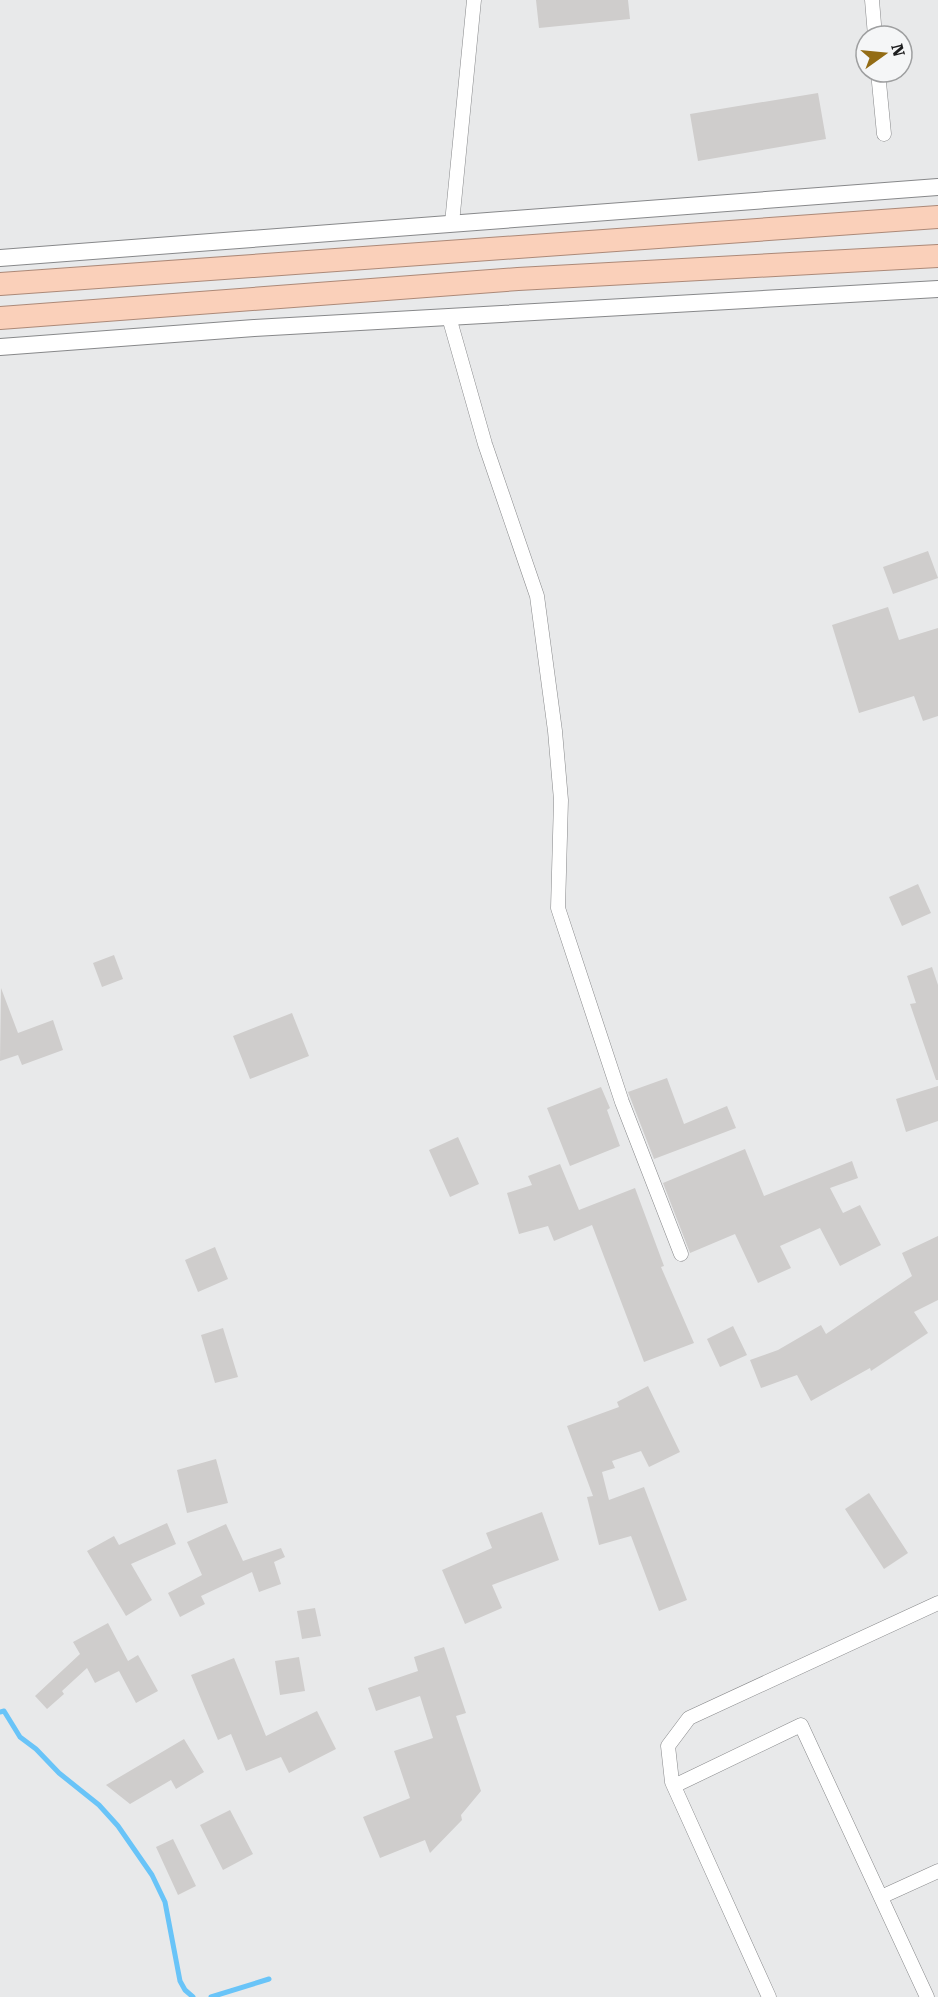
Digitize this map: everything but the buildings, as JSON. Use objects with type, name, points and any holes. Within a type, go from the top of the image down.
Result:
[{"type":"highway","points":[[0,284],[938,217]]},
{"type":"highway","points":[[0,318],[519,279],[938,256]]},
{"type":"street","points":[[452,223],[474,0]]},
{"type":"street","points":[[872,0],[874,24]]},
{"type":"street","points":[[879,84],[884,134]]},
{"type":"street","points":[[0,258],[938,187]]},
{"type":"street","points":[[0,347],[254,328],[938,288]]},
{"type":"street","points":[[449,317],[485,444],[537,596],[555,731],[561,800],[558,908],[622,1102],[681,1254]]},
{"type":"street","points":[[769,1997],[674,1786],[668,1746],[689,1718],[938,1603]]},
{"type":"street","points":[[674,1786],[801,1725],[927,1997]]},
{"type":"street","points":[[881,1897],[938,1870]]},
{"type":"waterway","points":[[0,1712],[4,1711],[20,1737],[36,1749],[59,1773],[99,1805],[118,1826],[152,1875],[165,1902],[180,1981],[193,1997]]},
{"type":"waterway","points":[[211,1997],[269,1979]]}]
